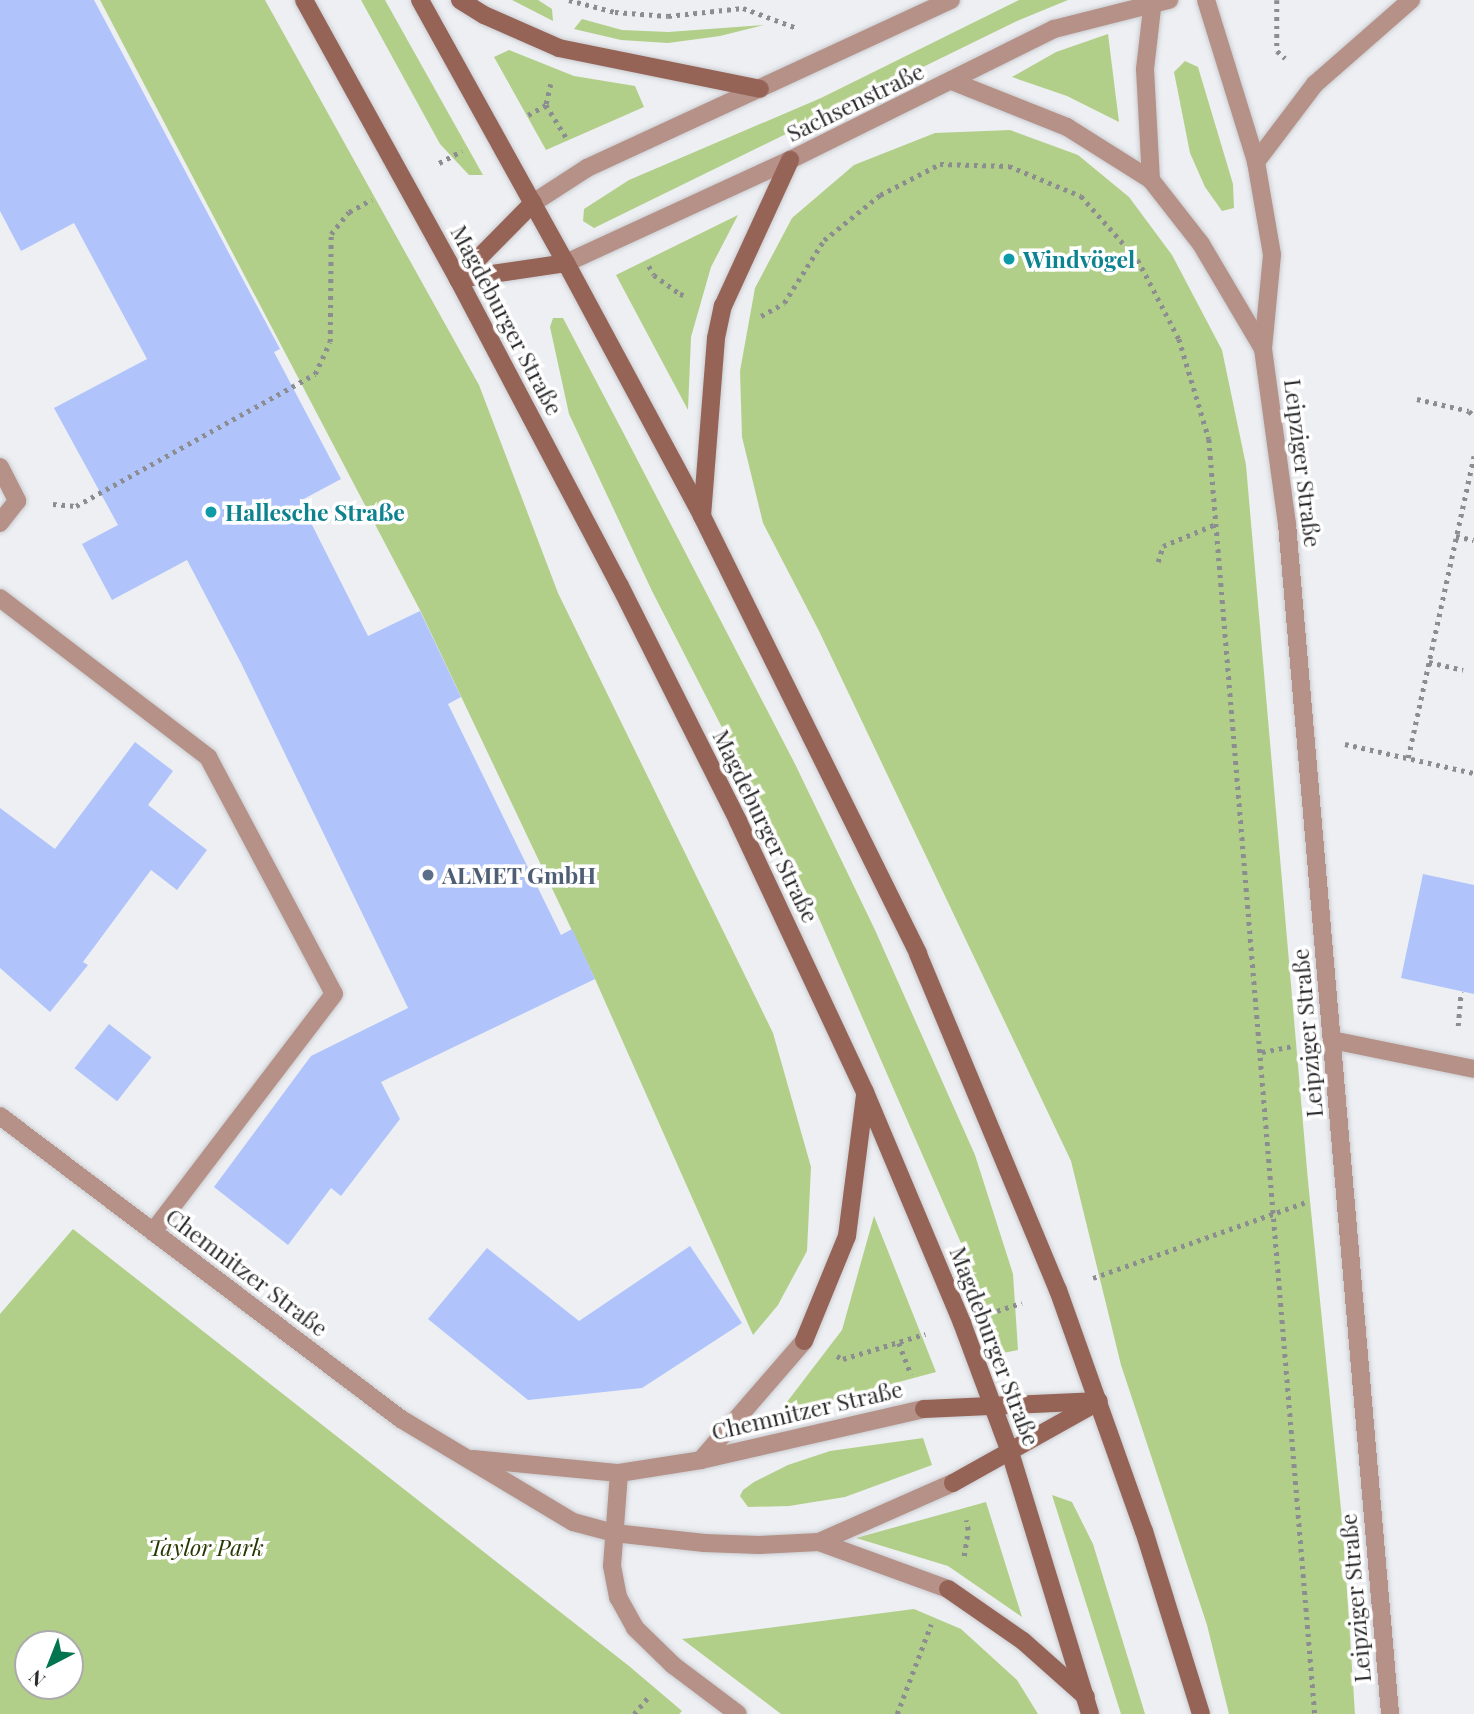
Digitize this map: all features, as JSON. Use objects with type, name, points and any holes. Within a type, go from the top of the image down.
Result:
[{"type":"main road","name":"Magdeburger Straße","points":[[304,0],[458,279],[620,586],[726,796],[865,1092],[993,1404],[1088,1705]]},
{"type":"main road","points":[[420,0],[495,132],[702,516],[918,954],[1003,1154],[1099,1401],[1144,1531],[1201,1714]]},
{"type":"main road","points":[[460,0],[484,15],[559,48],[760,89]]},
{"type":"main road","points":[[702,516],[716,338],[723,306],[790,160]]},
{"type":"main road","points":[[458,279],[533,203]]},
{"type":"main road","points":[[458,279],[566,262]]},
{"type":"main road","points":[[804,1341],[847,1236],[865,1092]]},
{"type":"main road","points":[[924,1409],[1099,1401]]},
{"type":"main road","points":[[953,1483],[1099,1401]]},
{"type":"main road","points":[[948,1589],[1023,1641],[1088,1705]]},
{"type":"street","points":[[533,203],[587,168],[951,0]]},
{"type":"street","name":"Leipziger Straße","points":[[1206,0],[1256,162],[1272,255],[1263,349],[1287,524],[1307,736],[1390,1714]]},
{"type":"street","points":[[1256,162],[1315,84],[1411,0]]},
{"type":"street","points":[[1151,180],[1145,69],[1158,1]]},
{"type":"street","name":"Sachsenstraße","points":[[566,262],[954,82],[1054,29],[1158,1]]},
{"type":"street","name":"Leipziger Straße","points":[[954,82],[1067,127],[1151,180],[1201,244],[1263,349]]},
{"type":"street","points":[[0,467],[17,500],[0,523]]},
{"type":"street","points":[[0,598],[208,757],[334,994],[153,1232]]},
{"type":"street","points":[[1332,1040],[1474,1069]]},
{"type":"street","name":"Chemnitzer Straße","points":[[0,1116],[401,1419],[573,1522],[614,1533],[704,1543],[758,1545],[819,1542],[953,1483]]},
{"type":"street","name":"Chemnitzer Straße","points":[[701,1460],[804,1341]]},
{"type":"street","name":"Chemnitzer Straße","points":[[470,1459],[620,1474],[701,1460],[924,1409]]},
{"type":"street","points":[[620,1474],[612,1566],[618,1597],[635,1628],[674,1665],[738,1714]]},
{"type":"street","name":"Chemnitzer Straße","points":[[819,1542],[948,1589]]},
{"type":"path","points":[[1277,0],[1277,51],[1315,84]]},
{"type":"path","points":[[570,1],[615,12],[668,16],[743,8],[851,47]]},
{"type":"path","points":[[17,500],[76,506],[315,374],[330,342],[331,234],[349,212],[546,105]]},
{"type":"path","points":[[723,306],[762,316],[784,303],[824,240],[880,195],[940,164],[1009,166],[1081,196],[1138,260],[1179,339],[1209,439],[1315,1714]]},
{"type":"path","points":[[1417,399],[1469,411],[1474,416]]},
{"type":"path","points":[[1408,758],[1474,456]]},
{"type":"path","points":[[1158,562],[1163,546],[1216,524]]},
{"type":"path","points":[[1456,536],[1474,540]]},
{"type":"path","points":[[1429,662],[1463,670]]},
{"type":"path","points":[[1307,736],[1474,773]]},
{"type":"path","points":[[804,1341],[843,1359],[899,1343]]},
{"type":"green space","points":[[100,0],[265,0],[479,385],[558,593],[773,1033],[811,1167],[807,1251],[778,1305],[753,1335],[595,979],[421,612]]},
{"type":"green space","points":[[361,0],[385,0],[483,175],[469,175],[440,144]]},
{"type":"green space","points":[[512,0],[538,0],[552,9],[553,21]]},
{"type":"green space","points":[[1019,0],[1068,0],[1017,21],[594,228],[583,221],[584,209],[629,180],[821,98]]},
{"type":"green space","points":[[582,19],[622,30],[668,32],[764,25],[720,36],[668,43],[621,40],[574,29]]},
{"type":"green space","points":[[1108,34],[1119,122],[1067,96],[1012,77],[1056,52]]},
{"type":"green space","points":[[509,50],[574,76],[635,86],[644,107],[546,150],[494,57]]},
{"type":"green space","points":[[1185,61],[1198,67],[1233,184],[1234,208],[1222,211],[1205,187],[1190,153],[1174,72]]},
{"type":"green space","points":[[1010,130],[1078,155],[1129,197],[1172,255],[1222,350],[1246,465],[1308,1181],[1343,1529],[1355,1714],[1229,1714],[1207,1625],[1121,1365],[1071,1161],[819,631],[763,523],[742,437],[740,371],[755,288],[792,218],[854,165],[935,133]]},
{"type":"green space","points":[[738,215],[711,267],[691,337],[688,410],[616,275]]},
{"type":"green space","points":[[553,318],[563,318],[795,764],[875,930],[975,1155],[1013,1274],[1018,1350],[1003,1353],[971,1266],[814,907],[652,591],[569,414],[550,327]]},
{"type":"green space","points":[[874,1216],[936,1372],[777,1415],[842,1330]]},
{"type":"green space","name":"Taylor Park","points":[[73,1229],[629,1666],[682,1711],[679,1714],[0,1714],[0,1314]]},
{"type":"green space","points":[[923,1438],[932,1465],[845,1497],[789,1506],[748,1507],[740,1496],[743,1490],[754,1482],[788,1465],[830,1451]]},
{"type":"green space","points":[[1052,1495],[1072,1502],[1093,1544],[1145,1714],[1121,1714]]},
{"type":"green space","points":[[986,1502],[1022,1617],[948,1566],[856,1538]]},
{"type":"green space","points":[[914,1609],[961,1629],[1017,1680],[1038,1714],[781,1714],[682,1639]]},
{"type":"building","points":[[0,0],[94,0],[280,349],[274,352],[341,479],[300,501],[368,636],[420,611],[461,697],[448,704],[561,935],[572,929],[595,979],[381,1082],[400,1119],[341,1196],[331,1188],[288,1245],[214,1187],[311,1056],[408,1008],[241,663],[187,560],[112,600],[82,544],[118,525],[54,408],[147,359],[74,223],[21,251],[0,211]]},
{"type":"building","points":[[135,742],[173,771],[148,805],[207,850],[177,890],[151,870],[83,962],[88,965],[50,1012],[0,968],[0,808],[55,849]]},
{"type":"building","points":[[1423,874],[1474,885],[1474,994],[1401,978]]},
{"type":"building","points":[[109,1024],[152,1057],[117,1101],[75,1068]]},
{"type":"building","points":[[690,1246],[742,1323],[642,1388],[528,1400],[428,1319],[487,1248],[579,1321]]},
{"type":"place","name":"Windvögel","points":[[1009,259]]},
{"type":"place","name":"Hallesche Straße","points":[[211,512]]},
{"type":"place","name":"ALMET GmbH","points":[[428,875]]}]
